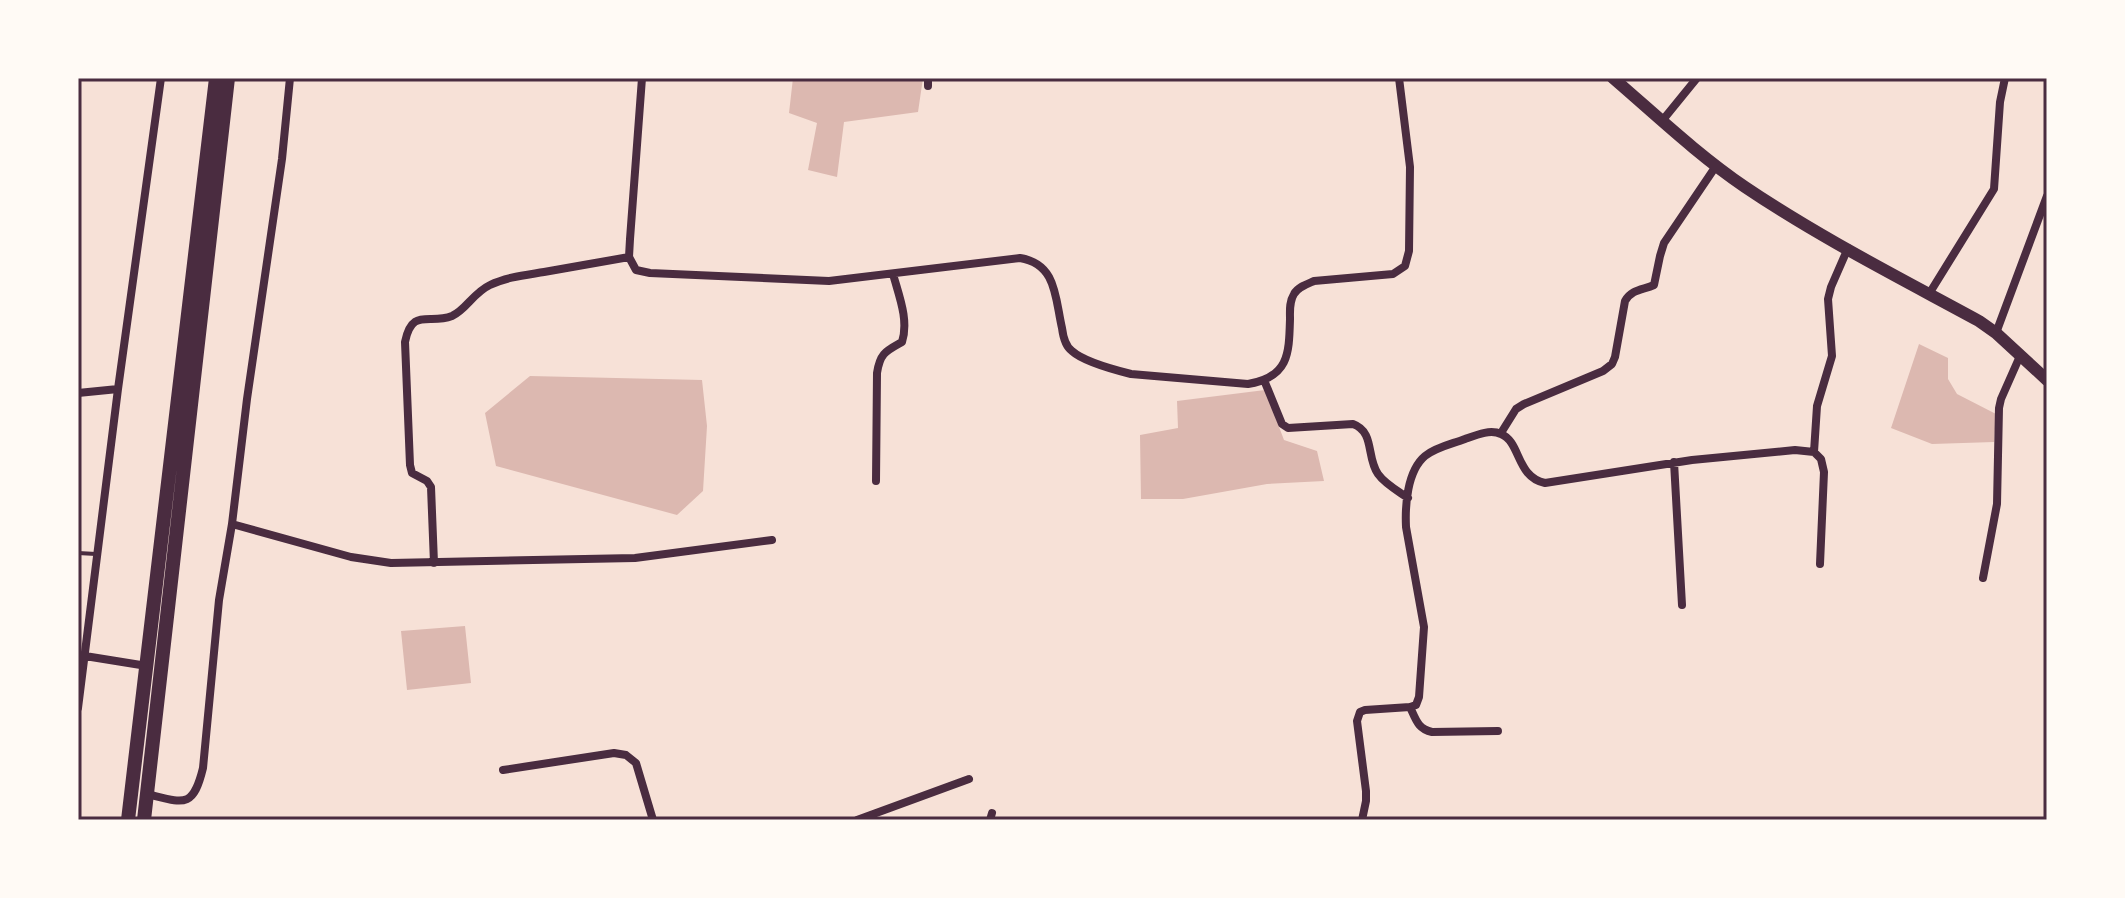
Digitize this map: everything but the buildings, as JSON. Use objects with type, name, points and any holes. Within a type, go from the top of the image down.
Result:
[{"type":"highway","points":[[128,820],[216,78]]},
{"type":"highway","points":[[144,820],[228,78]]},
{"type":"main road","points":[[1613,78],[1745,187],[1996,333],[2047,380]]},
{"type":"street","points":[[78,708],[82,656],[161,78]]},
{"type":"street","points":[[147,794],[178,801],[189,798],[198,789],[203,768],[219,600],[282,159],[290,78]]},
{"type":"street","points":[[642,78],[629,257],[636,270],[829,281],[1020,258],[1031,260],[1052,279],[1064,338],[1070,350],[1131,374],[1248,384],[1272,377],[1282,367],[1289,346],[1290,304],[1294,293],[1304,285],[1314,281],[1393,274],[1405,266],[1409,251],[1410,167],[1399,78]]},
{"type":"street","points":[[1662,121],[1697,78]]},
{"type":"street","points":[[1929,294],[1994,189],[2002,79]]},
{"type":"street","points":[[1501,433],[1516,409],[1603,371],[1612,364],[1625,301],[1634,291],[1654,285],[1664,243],[1716,166]]},
{"type":"street","points":[[1996,333],[2047,196]]},
{"type":"street","points":[[1814,452],[1817,406],[1832,356],[1828,299],[1848,248]]},
{"type":"street","points":[[434,563],[431,487],[427,481],[412,473],[410,465],[407,330],[419,319],[447,318],[457,314],[475,293],[492,283],[629,257]]},
{"type":"street","points":[[876,481],[879,360],[884,352],[902,342],[905,332],[893,274]]},
{"type":"street","points":[[1983,578],[1997,504],[1999,408],[2020,356]]},
{"type":"street","points":[[1264,380],[1282,424],[1288,428],[1353,424],[1360,427],[1366,433],[1380,478],[1408,498]]},
{"type":"street","points":[[78,393],[118,389]]},
{"type":"street","points":[[1362,820],[1366,801],[1358,716],[1365,710],[1410,707],[1416,705],[1419,697],[1424,627],[1405,512],[1416,467],[1435,450],[1482,433],[1501,433],[1508,438],[1534,481],[1545,483],[1674,462],[1795,450],[1814,452],[1821,459],[1824,472],[1820,564]]},
{"type":"street","points":[[1674,462],[1682,605]]},
{"type":"street","points":[[232,524],[372,562],[635,558],[772,540]]},
{"type":"street","points":[[82,656],[147,666]]},
{"type":"street","points":[[1410,707],[1424,730],[1498,731]]},
{"type":"street","points":[[503,770],[614,753],[626,755],[636,763],[653,820]]},
{"type":"street","points":[[857,820],[969,779]]},
{"type":"lane","points":[[78,553],[98,554]]},
{"type":"shaded area","points":[[793,78],[923,78],[918,112],[844,122],[837,177],[808,170],[817,123],[789,113]]},
{"type":"shaded area","points":[[1919,344],[1948,358],[1948,379],[1957,394],[1996,414],[1994,442],[1932,444],[1891,428]]},
{"type":"shaded area","points":[[530,376],[702,380],[707,426],[703,491],[677,515],[496,466],[485,413]]},
{"type":"shaded area","points":[[1265,390],[1284,440],[1317,451],[1324,481],[1267,484],[1183,499],[1141,499],[1140,435],[1178,428],[1177,401]]},
{"type":"shaded area","points":[[465,626],[471,683],[407,690],[401,631]]}]
